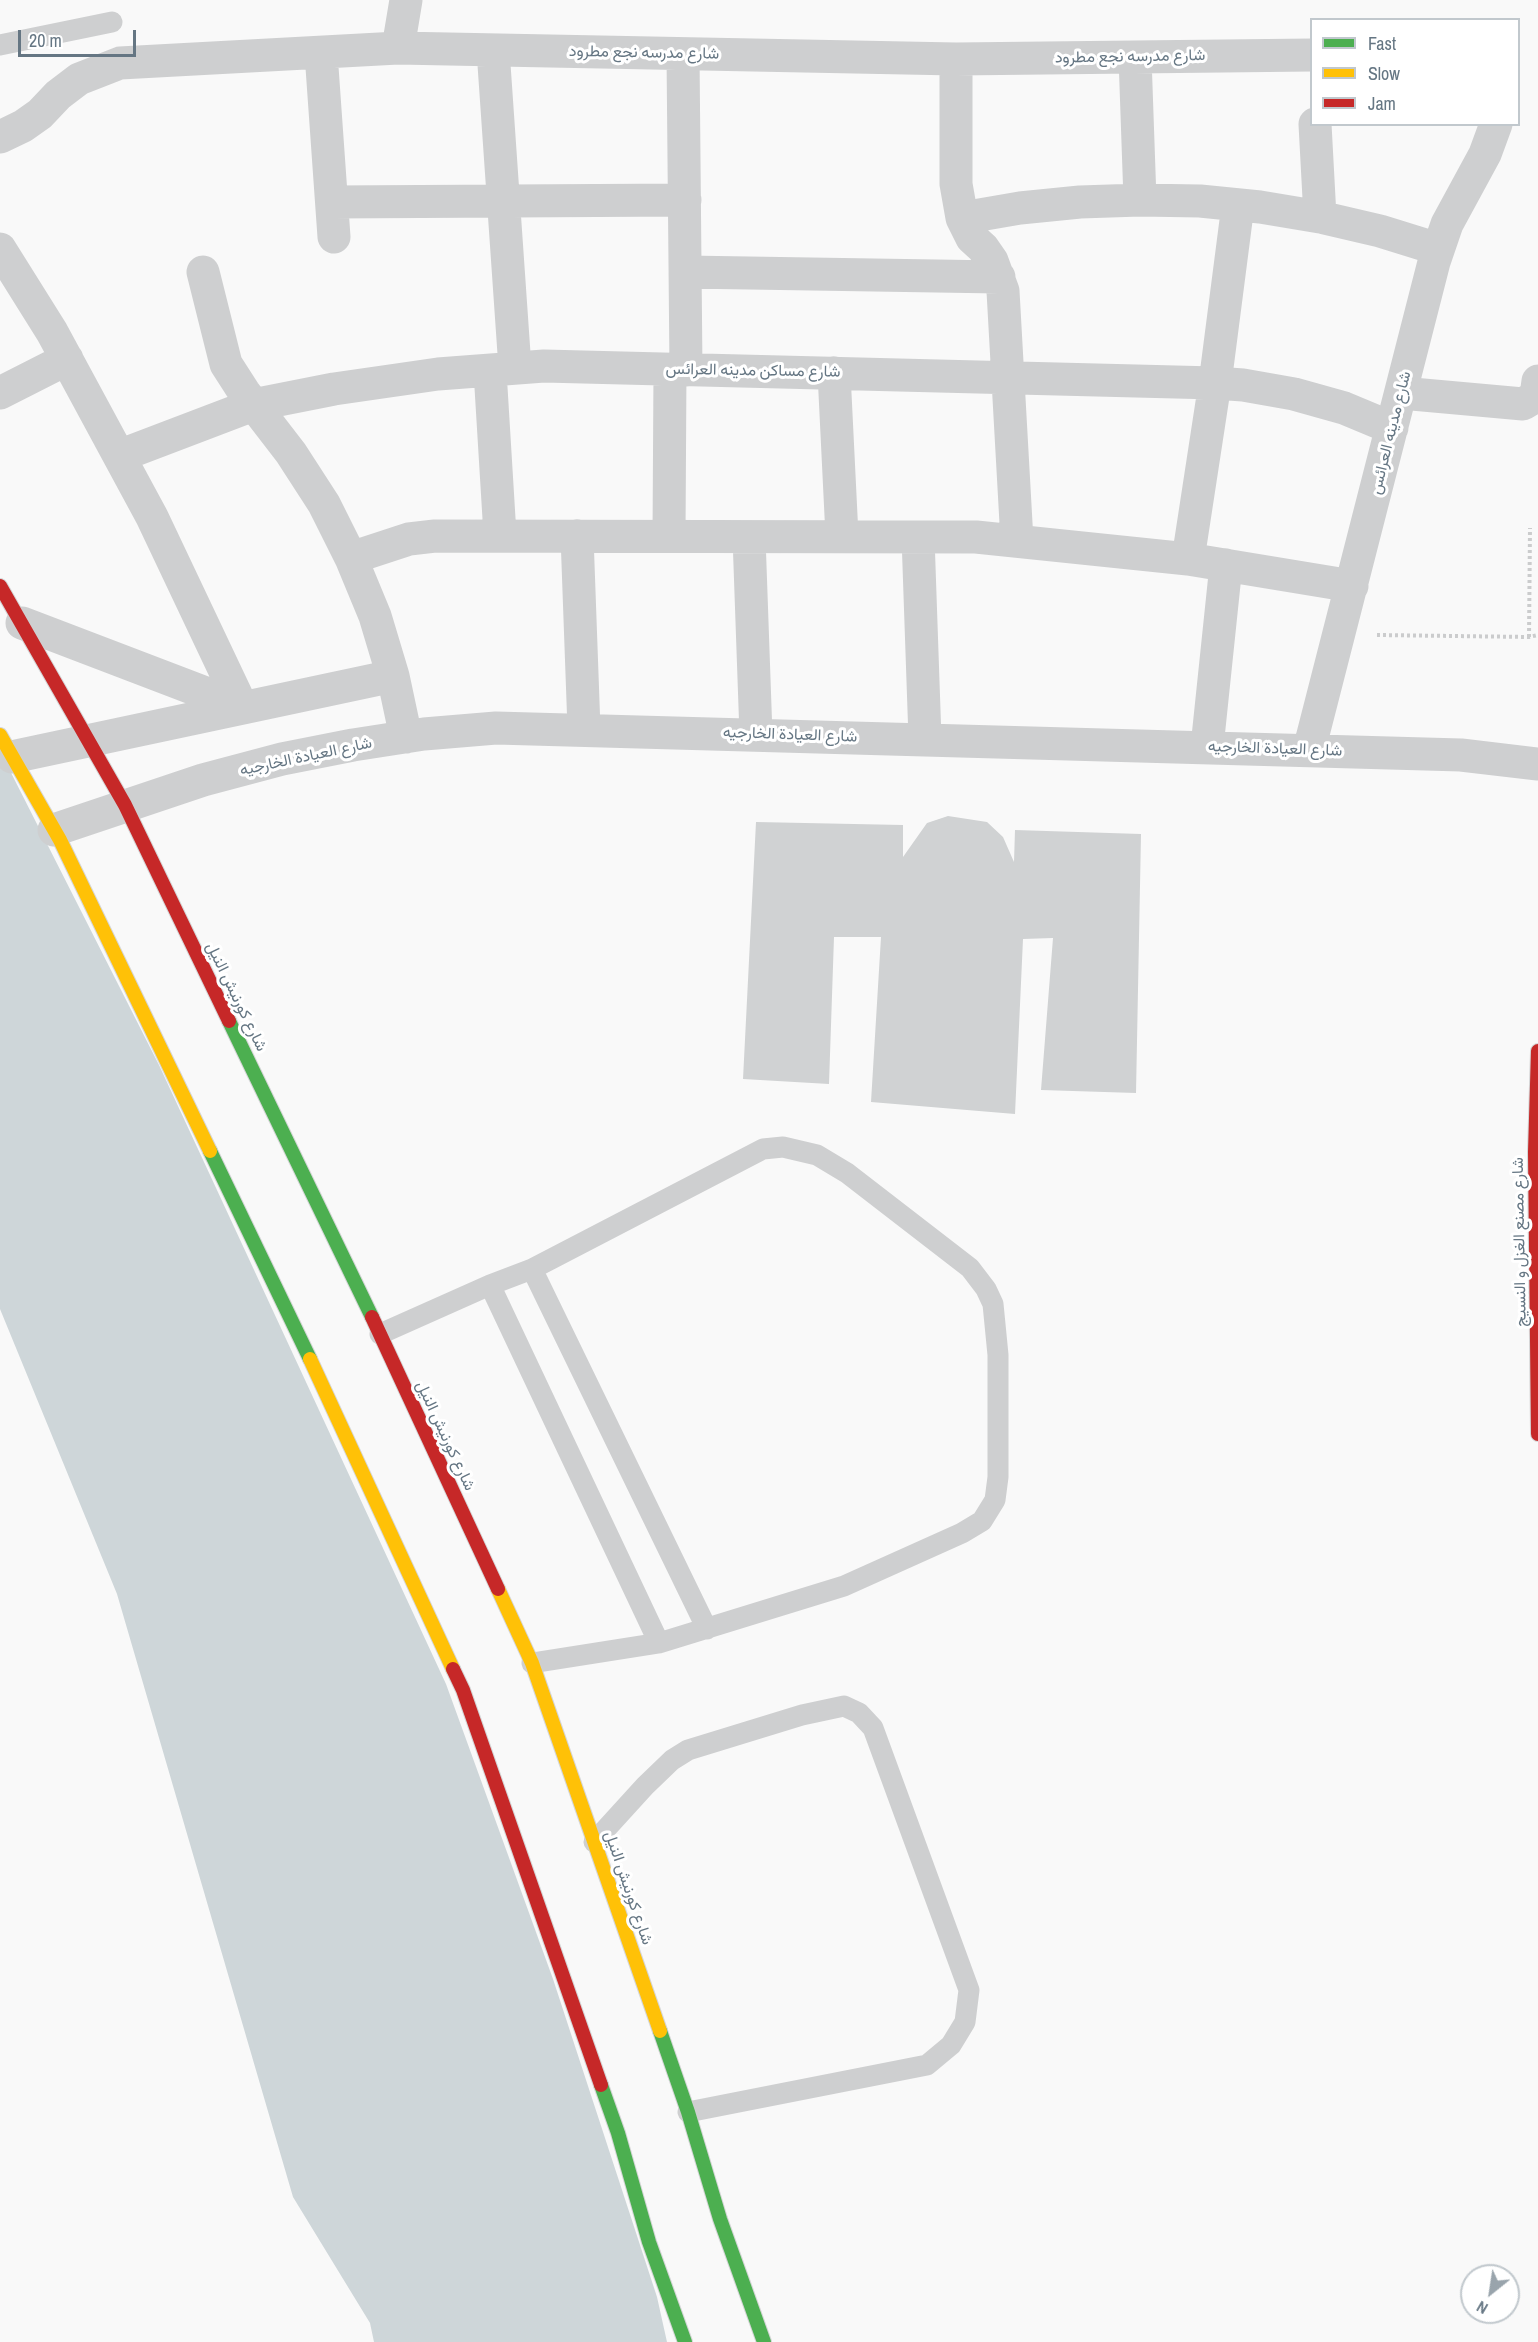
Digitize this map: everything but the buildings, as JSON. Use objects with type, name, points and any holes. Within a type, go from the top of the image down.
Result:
[{"type":"main road","name":"شارع كورنيش النيل","points":[[0,586],[125,805],[380,1334],[532,1663],[688,2112],[720,2219],[764,2342]]},
{"type":"main road","points":[[6,746],[54,830],[313,1365],[463,1690],[618,2133],[649,2242],[685,2342]]},
{"type":"main road","name":"شارع مصنع الغزل و النسيج","points":[[1538,1051],[1535,1152],[1538,1434]]},
{"type":"street","points":[[398,48],[406,0]]},
{"type":"street","name":"شارع مدرسه نجع مطرود","points":[[0,137],[23,126],[40,114],[58,95],[79,79],[120,63],[398,48],[956,59],[1310,55]]},
{"type":"street","points":[[494,50],[504,201],[500,536]]},
{"type":"street","points":[[321,52],[334,237]]},
{"type":"street","points":[[669,536],[686,272],[683,54]]},
{"type":"street","points":[[1135,57],[1140,200]]},
{"type":"street","points":[[956,59],[956,184],[962,218],[972,238],[992,261],[1003,291],[1017,541]]},
{"type":"street","points":[[1315,126],[1320,217]]},
{"type":"street","name":"شارع مدينه العرائس","points":[[1310,750],[1438,249],[1459,199],[1485,154],[1495,126]]},
{"type":"street","points":[[332,202],[685,200]]},
{"type":"street","points":[[962,218],[1060,204],[1140,200],[1200,201],[1320,217],[1380,231],[1438,249]]},
{"type":"street","points":[[1188,559],[1215,383],[1238,205]]},
{"type":"street","points":[[0,249],[67,359],[152,517],[242,707]]},
{"type":"street","points":[[203,272],[226,364],[253,405],[291,453],[324,504],[351,558],[375,616],[393,676],[406,737]]},
{"type":"street","points":[[686,272],[999,277]]},
{"type":"street","points":[[0,393],[67,359]]},
{"type":"street","name":"شارع مساكن مدينه العرائس","points":[[119,456],[253,405],[438,374],[544,366],[1215,383],[1294,394],[1344,408],[1392,428]]},
{"type":"street","points":[[834,373],[842,536]]},
{"type":"street","points":[[1401,393],[1523,404],[1536,396],[1538,381]]},
{"type":"street","points":[[351,558],[409,539],[435,536],[976,537],[1188,559],[1352,586]]},
{"type":"street","points":[[577,536],[584,729]]},
{"type":"street","points":[[749,537],[756,735]]},
{"type":"street","points":[[918,537],[925,739]]},
{"type":"street","points":[[1207,747],[1226,565]]},
{"type":"street","points":[[22,623],[242,707]]},
{"type":"street","points":[[6,746],[87,740],[393,676]]},
{"type":"street","name":"شارع العيادة الخارجيه","points":[[54,830],[203,780],[282,759],[406,737],[496,728],[1461,755],[1538,764]]},
{"type":"lane","points":[[0,45],[112,22]]},
{"type":"lane","points":[[380,1334],[490,1285],[532,1269],[763,1149],[783,1147],[817,1155],[848,1173],[970,1268],[986,1289],[993,1304],[998,1355],[998,1477],[995,1500],[982,1521],[963,1533],[844,1586],[658,1643],[532,1663]]},
{"type":"lane","points":[[532,1269],[707,1629]]},
{"type":"lane","points":[[490,1285],[658,1643]]},
{"type":"lane","points":[[594,1842],[645,1786],[672,1760],[688,1750],[802,1715],[844,1706],[859,1713],[873,1728],[969,1990],[965,2022],[951,2045],[927,2065],[688,2112]]},
{"type":"path","points":[[1529,637],[1530,528]]},
{"type":"path","points":[[1339,635],[1529,637],[1538,635]]},
{"type":"shaded area","points":[[0,751],[159,1065],[446,1684],[553,1979],[657,2297],[667,2342],[374,2342],[370,2323],[293,2197],[117,1594],[0,1309]]},
{"type":"traffic: fast","points":[[229,1021],[372,1317]]},
{"type":"traffic: fast","points":[[210,1151],[310,1359]]},
{"type":"traffic: fast","points":[[660,2031],[688,2112],[720,2219],[764,2342]]},
{"type":"traffic: fast","points":[[601,2085],[618,2133],[649,2242],[685,2342]]},
{"type":"traffic: slow","points":[[0,735],[60,840],[210,1151]]},
{"type":"traffic: slow","points":[[310,1359],[453,1669]]},
{"type":"traffic: slow","points":[[498,1589],[532,1663],[660,2031]]},
{"type":"traffic: jam","points":[[0,586],[125,805],[229,1021]]},
{"type":"traffic: jam","points":[[1538,1051],[1535,1152],[1538,1434]]},
{"type":"traffic: jam","points":[[372,1317],[498,1589]]},
{"type":"traffic: jam","points":[[453,1669],[463,1690],[601,2085]]}]
